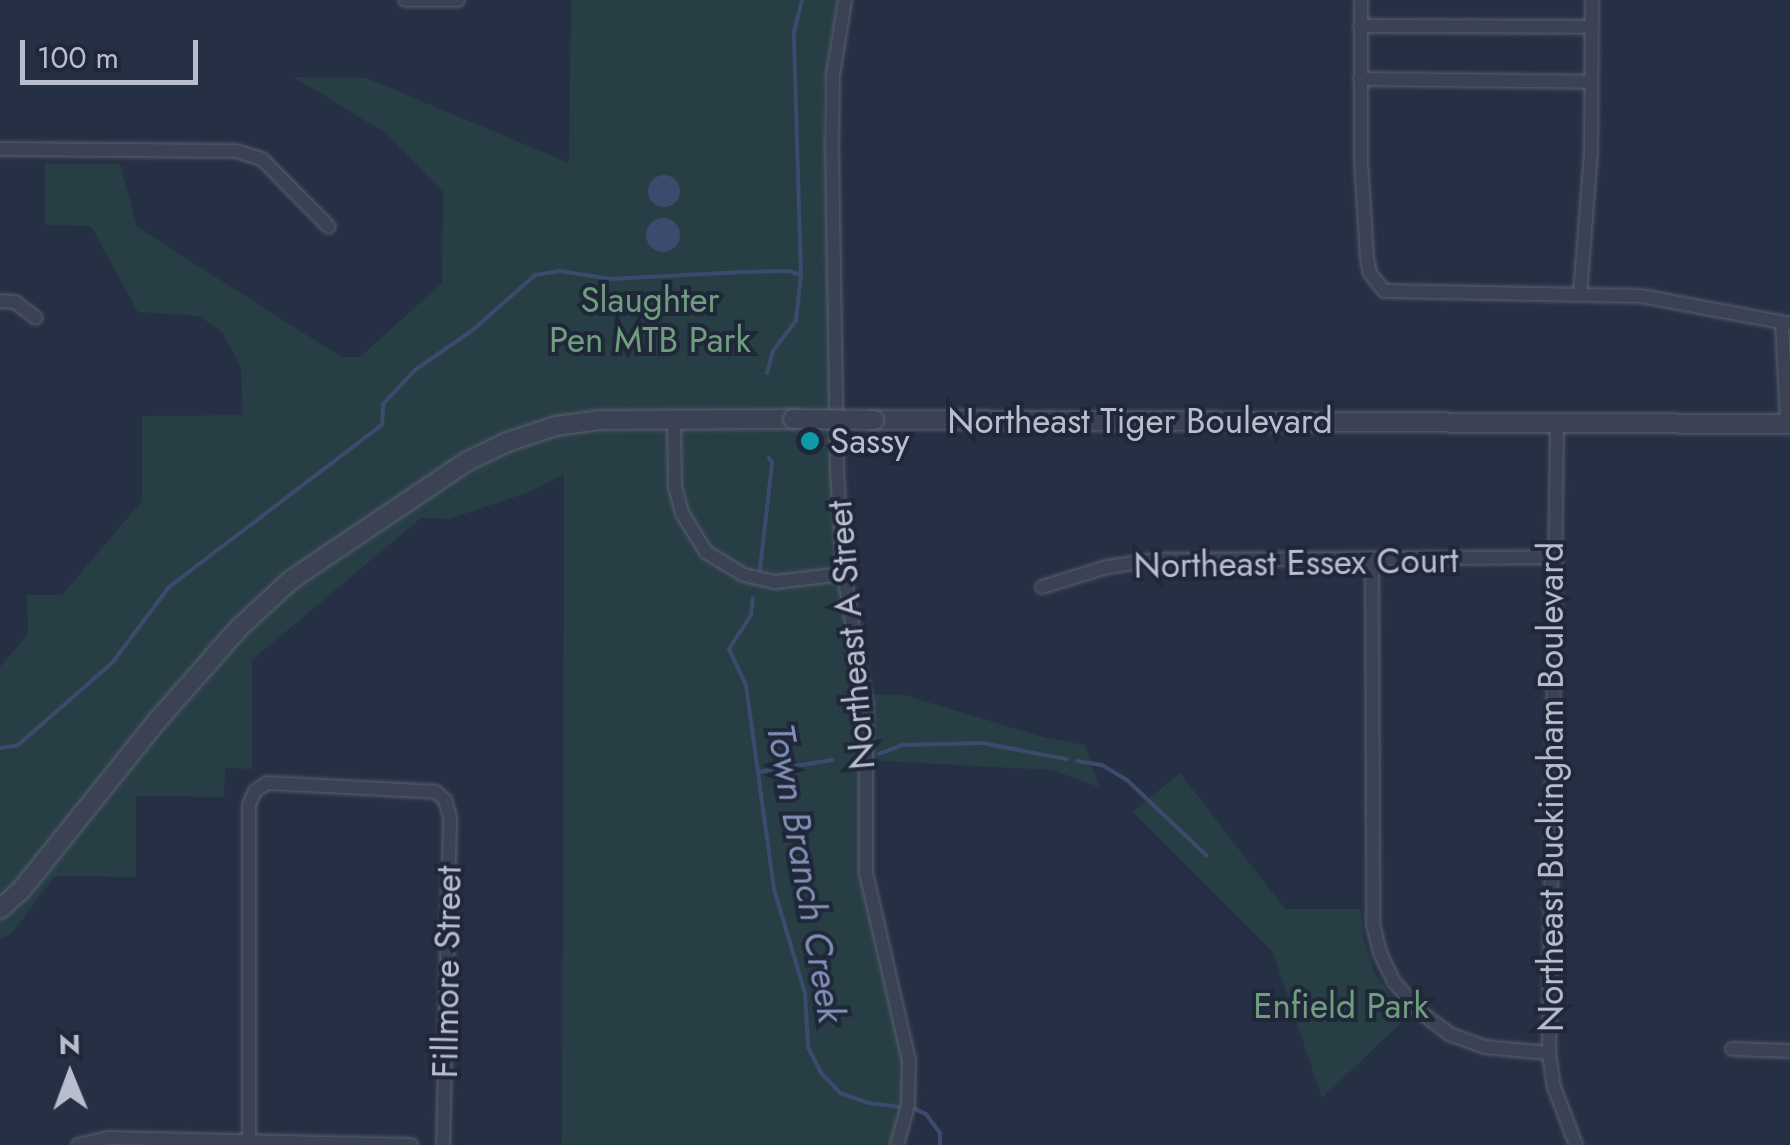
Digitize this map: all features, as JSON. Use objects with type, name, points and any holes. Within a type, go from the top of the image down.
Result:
[{"type":"street","points":[[405,0],[458,0]]},
{"type":"street","name":"Northeast A Street","points":[[845,0],[834,76],[832,144],[836,472],[844,574],[866,706],[866,872],[910,1060],[908,1105],[897,1145]]},
{"type":"street","points":[[1361,0],[1360,79],[1368,258],[1377,286],[1393,295],[1580,294],[1663,298],[1786,324],[1788,424]]},
{"type":"street","points":[[1580,294],[1592,0]]},
{"type":"street","points":[[1360,26],[1591,27]]},
{"type":"street","points":[[1360,79],[1591,82]]},
{"type":"street","points":[[0,149],[236,151],[262,159],[329,227]]},
{"type":"street","points":[[0,301],[14,302],[36,318]]},
{"type":"street","points":[[674,419],[675,487],[682,513],[706,552],[744,576],[775,582],[844,574]]},
{"type":"street","name":"Northeast Tiger Boulevard","points":[[0,910],[57,848],[226,641],[291,580],[466,462],[556,426],[599,420],[674,419],[1788,424]]},
{"type":"street","name":"Northeast Buckingham Boulevard","points":[[1557,425],[1552,556],[1549,1053],[1558,1101],[1576,1145]]},
{"type":"street","name":"Northeast Essex Court","points":[[1042,587],[1107,567],[1154,560],[1552,556]]},
{"type":"street","points":[[1372,560],[1373,924],[1380,953],[1394,982],[1419,1011],[1450,1034],[1484,1047],[1549,1053]]},
{"type":"street","name":"Fillmore Street","points":[[249,1142],[250,805],[254,790],[268,784],[350,785],[436,792],[445,800],[450,818],[443,1145]]},
{"type":"street","points":[[1732,1050],[1790,1050]]},
{"type":"street","points":[[78,1145],[108,1138],[412,1145]]},
{"type":"green space","name":"Slaughter Pen MTB Park","points":[[571,0],[837,0],[823,93],[831,381],[856,606],[843,608],[850,616],[860,694],[904,695],[1046,738],[1085,745],[1099,787],[1052,770],[865,760],[867,872],[909,1075],[899,1145],[562,1145],[564,474],[532,491],[449,519],[421,518],[252,660],[252,769],[225,768],[224,797],[136,796],[136,877],[55,876],[12,933],[0,940],[0,667],[28,634],[27,595],[62,595],[142,501],[142,416],[243,415],[241,367],[222,332],[199,316],[138,312],[91,226],[45,225],[45,163],[120,164],[137,227],[341,357],[360,357],[442,283],[443,192],[387,134],[294,77],[366,78],[569,163]]},
{"type":"green space","name":"Enfield Park","points":[[1180,773],[1285,909],[1360,909],[1364,940],[1375,974],[1407,1017],[1322,1098],[1273,952],[1133,812]]},
{"type":"water","points":[[664,175],[676,179],[680,191],[676,203],[664,207],[652,203],[648,191],[652,179]]},
{"type":"water","points":[[663,218],[675,223],[680,235],[675,247],[663,252],[651,247],[646,235],[651,223]]},
{"type":"waterway","name":"Town Branch Creek","points":[[767,373],[773,351],[796,320],[801,275],[794,32],[802,0]]},
{"type":"waterway","points":[[0,748],[18,745],[112,663],[169,587],[382,425],[383,404],[415,370],[473,330],[535,275],[560,271],[610,279],[789,271],[801,275]]},
{"type":"waterway","name":"Town Branch Creek","points":[[760,569],[772,463],[769,458]]},
{"type":"waterway","name":"Town Branch Creek","points":[[753,598],[751,615],[729,649],[746,685],[774,889],[805,993],[808,1047],[821,1073],[840,1093],[869,1103],[904,1107]]},
{"type":"waterway","points":[[879,754],[903,745],[982,743],[1066,759]]},
{"type":"waterway","points":[[758,772],[832,760]]},
{"type":"waterway","points":[[1077,761],[1102,765],[1127,780],[1207,856]]},
{"type":"waterway","name":"Town Branch Creek","points":[[913,1108],[926,1114],[940,1133],[940,1145]]},
{"type":"place","name":"Sassy","points":[[810,441]]}]
